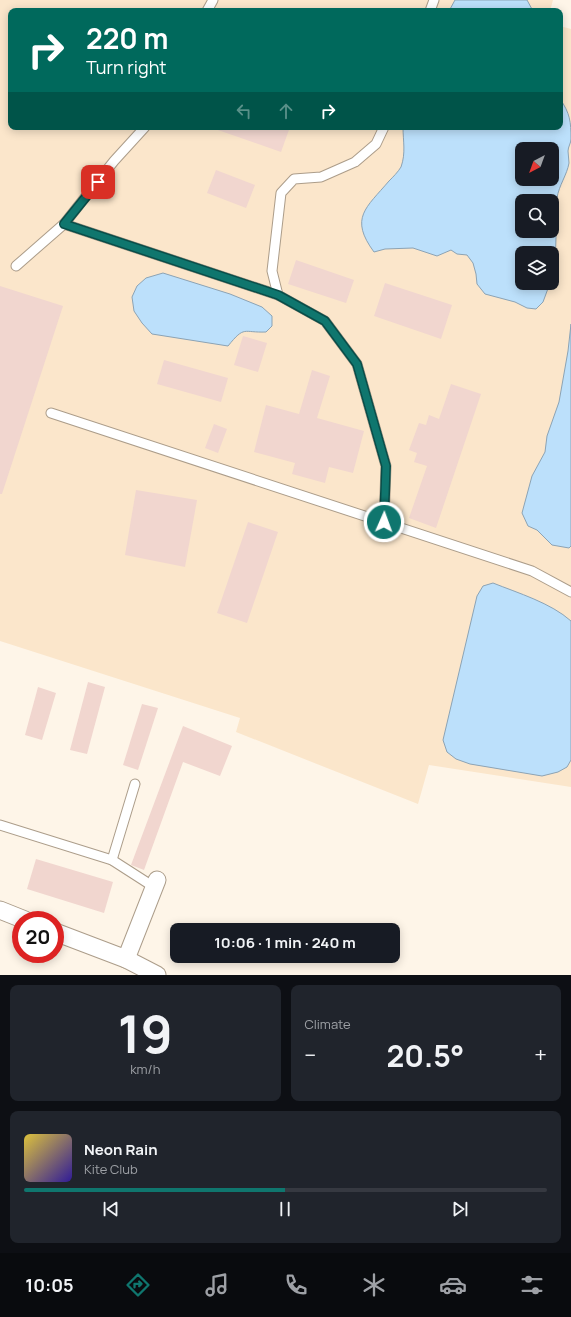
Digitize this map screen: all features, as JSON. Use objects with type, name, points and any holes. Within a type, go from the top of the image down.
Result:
[{"type":"street","points":[[126,959],[155,884]]},
{"type":"street","points":[[0,910],[12,915]]},
{"type":"street","points":[[64,935],[126,959],[157,975]]},
{"type":"lane","points":[[16,266],[64,224],[114,161],[142,130]]},
{"type":"lane","points":[[278,295],[272,272],[281,193],[294,179],[321,177],[355,162],[376,144],[383,130]]},
{"type":"lane","points":[[64,224],[278,295],[325,321],[357,364],[386,466],[384,522]]},
{"type":"lane","points":[[51,413],[532,571],[571,592]]},
{"type":"lane","points":[[112,860],[135,784]]},
{"type":"lane","points":[[0,825],[112,860],[155,884]]},
{"type":"shaded area","points":[[0,0],[553,0],[551,8],[8,8],[8,130],[563,130],[563,27],[571,29],[571,787],[429,765],[418,804],[236,732],[240,718],[0,641]]},
{"type":"water","points":[[455,0],[527,0],[531,8],[451,8]]},
{"type":"water","points":[[563,104],[569,118],[571,142],[568,150],[568,167],[558,194],[515,194],[515,238],[556,238],[556,246],[515,246],[515,290],[547,290],[543,302],[536,309],[527,308],[515,302],[485,294],[477,284],[473,263],[467,255],[457,254],[451,250],[437,256],[413,248],[385,249],[374,252],[363,230],[362,222],[364,214],[373,199],[401,167],[403,162],[403,130],[563,130]]},
{"type":"water","points":[[163,273],[230,294],[262,307],[272,316],[272,326],[266,332],[248,331],[241,333],[228,346],[152,334],[134,311],[132,297],[137,286],[146,278]]},
{"type":"water","points":[[571,324],[571,546],[569,548],[552,545],[537,530],[528,526],[522,513],[532,476],[545,452],[547,436],[559,402]]},
{"type":"water","points":[[493,583],[544,604],[571,621],[571,760],[567,767],[558,772],[542,776],[470,764],[456,759],[447,752],[443,740],[477,596],[483,586]]},
{"type":"building","points":[[218,130],[289,130],[281,152]]},
{"type":"building","points":[[216,170],[255,185],[246,208],[207,193]]},
{"type":"building","points":[[296,260],[354,280],[346,303],[288,284]]},
{"type":"building","points":[[385,283],[452,305],[441,339],[374,316]]},
{"type":"building","points":[[0,286],[63,306],[2,494],[0,494]]},
{"type":"building","points":[[243,336],[267,343],[258,372],[234,365]]},
{"type":"building","points":[[164,360],[228,378],[221,402],[157,384]]},
{"type":"building","points":[[312,370],[330,376],[317,418],[364,431],[353,473],[329,467],[325,483],[292,474],[295,463],[254,452],[266,405],[299,414]]},
{"type":"building","points":[[451,384],[481,394],[436,528],[409,518],[427,466],[414,462],[417,453],[409,450],[419,423],[426,425],[429,415],[439,419]]},
{"type":"building","points":[[214,424],[227,429],[218,453],[205,448]]},
{"type":"building","points":[[136,490],[197,500],[185,567],[125,555]]},
{"type":"building","points":[[248,522],[278,532],[247,623],[217,613]]},
{"type":"building","points":[[88,682],[105,687],[87,754],[70,750]]},
{"type":"building","points":[[38,687],[56,693],[42,740],[25,735]]},
{"type":"building","points":[[142,704],[158,708],[138,770],[123,765]]},
{"type":"building","points":[[183,726],[232,746],[220,776],[183,762],[144,870],[131,865]]},
{"type":"building","points":[[36,859],[113,882],[104,913],[27,889]]},
{"type":"route","points":[[98,182],[64,224],[278,295],[325,321],[357,364],[386,466],[384,522]]}]
